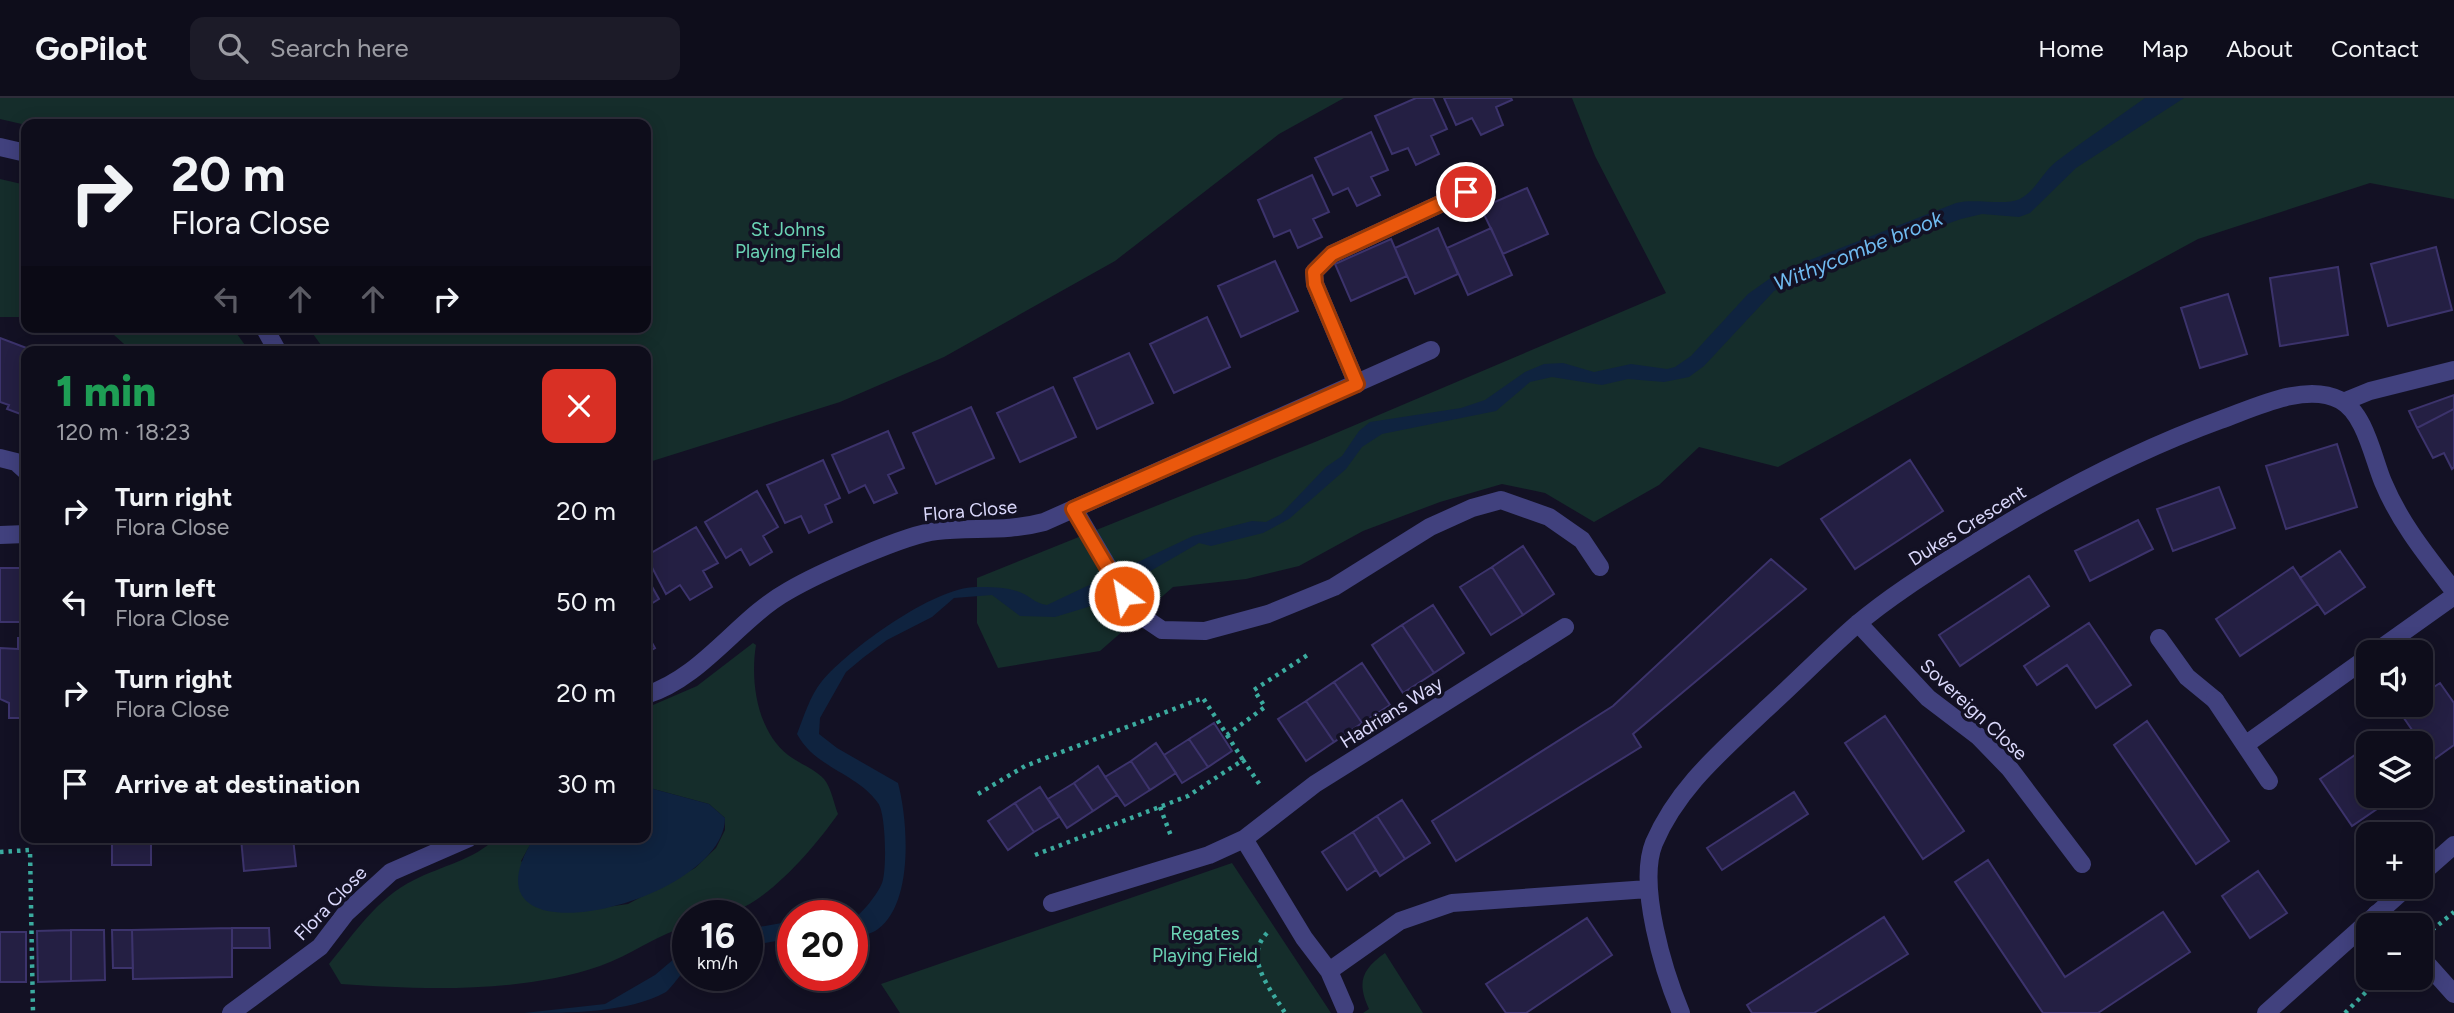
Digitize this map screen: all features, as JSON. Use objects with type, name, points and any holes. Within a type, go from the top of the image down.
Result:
[{"type":"street","points":[[0,147],[21,152]]},
{"type":"street","points":[[1357,384],[1315,284],[1314,272],[1332,254],[1466,192]]},
{"type":"street","name":"Flora Close","points":[[651,692],[689,671],[760,611],[807,581],[917,536],[936,531],[1018,529],[1073,509],[1431,350]]},
{"type":"street","points":[[2392,640],[2454,594],[2402,522],[2357,418],[2343,402],[2370,391],[2454,370]]},
{"type":"street","name":"Dukes Crescent","points":[[1681,1013],[1669,986],[1648,889],[1653,845],[1698,772],[1858,623],[1919,578],[2013,518],[2088,477],[2163,441],[2254,408],[2309,393],[2343,402]]},
{"type":"street","points":[[0,458],[16,462],[21,466]]},
{"type":"street","points":[[1073,509],[1134,611],[1162,630],[1205,631],[1268,614],[1334,587],[1430,527],[1472,508],[1501,500],[1549,517],[1582,540],[1601,567]]},
{"type":"street","points":[[0,535],[21,534]]},
{"type":"street","name":"Sovereign Close","points":[[1858,623],[1928,698],[1978,736],[2010,769],[2082,864]]},
{"type":"street","name":"Hadrians Way","points":[[1052,903],[1209,855],[1244,839],[1315,784],[1565,627]]},
{"type":"street","points":[[2160,638],[2187,677],[2215,700],[2269,781]]},
{"type":"street","points":[[2245,745],[2356,666]]},
{"type":"street","points":[[1244,839],[1291,917],[1329,971],[1345,1008]]},
{"type":"street","name":"Flora Close","points":[[231,1013],[320,947],[346,913],[391,872],[458,843]]},
{"type":"street","points":[[2433,864],[2454,845]]},
{"type":"street","points":[[1329,971],[1400,922],[1452,903],[1648,889]]},
{"type":"street","points":[[2266,1013],[2356,941]]},
{"type":"street","points":[[2433,971],[2454,994]]},
{"type":"path","points":[[1227,735],[1265,708],[1254,690],[1309,654]]},
{"type":"path","points":[[978,794],[1025,766],[1203,698],[1278,812]]},
{"type":"path","points":[[1035,855],[1188,796],[1243,760]]},
{"type":"path","points":[[0,852],[30,850],[33,1013]]},
{"type":"path","points":[[2433,929],[2454,912]]},
{"type":"path","points":[[1285,1013],[1261,973],[1255,954],[1266,934],[1291,917]]},
{"type":"path","points":[[2345,1013],[2368,990]]},
{"type":"green space","name":"St Johns Playing Field","points":[[0,98],[1344,98],[1279,134],[1115,261],[944,357],[840,402],[651,461],[651,346],[322,346],[312,333],[651,333],[651,119],[21,119],[21,124],[0,119]]},
{"type":"green space","points":[[1572,98],[2454,98],[2454,199],[2370,183],[2198,239],[1778,467],[1699,447],[1659,485],[1594,522],[1545,493],[1502,484],[1440,502],[1363,531],[1299,566],[1246,579],[1173,587],[1100,651],[998,668],[977,623],[977,578],[1315,442],[1666,293],[1595,156]]},
{"type":"green space","points":[[0,179],[21,184],[21,317],[0,317]]},
{"type":"green space","points":[[112,333],[236,333],[246,346],[126,346]]},
{"type":"green space","points":[[753,643],[756,645],[755,689],[769,733],[788,755],[824,779],[838,814],[803,858],[773,887],[755,900],[672,900],[672,932],[600,966],[570,975],[472,987],[405,988],[341,984],[329,964],[377,907],[401,888],[424,875],[468,857],[490,843],[531,843],[521,861],[572,912],[628,904],[695,868],[716,848],[725,830],[725,818],[709,804],[651,788],[651,706],[697,686]]},
{"type":"green space","name":"Regates Playing Field","points":[[1232,863],[1331,1013],[900,1013],[881,984]]},
{"type":"green space","points":[[1385,953],[1423,1013],[1363,1013],[1369,1009],[1362,984],[1366,971]]},
{"type":"water","name":"Withycombe brook","points":[[2145,98],[2184,98],[2076,168],[2030,213],[2019,217],[1982,214],[1961,219],[1849,258],[1774,291],[1704,366],[1689,377],[1664,382],[1628,379],[1602,385],[1552,377],[1530,382],[1496,411],[1382,434],[1362,447],[1346,469],[1289,519],[1263,533],[1211,546],[1199,543],[1088,607],[1055,617],[1020,616],[992,595],[954,598],[932,617],[887,640],[846,672],[820,718],[819,734],[837,748],[898,783],[906,839],[903,881],[890,917],[868,934],[868,904],[884,877],[885,842],[881,809],[859,784],[814,755],[797,734],[822,681],[852,653],[893,622],[938,597],[976,587],[1013,590],[1047,605],[1193,536],[1252,521],[1266,522],[1281,514],[1326,467],[1342,456],[1359,431],[1370,422],[1461,408],[1485,400],[1525,372],[1544,364],[1563,363],[1594,372],[1631,364],[1667,369],[1675,367],[1691,356],[1748,294],[1779,272],[1956,203],[2006,202],[2020,199],[2031,191],[2057,161]]},
{"type":"water","points":[[651,788],[709,804],[725,818],[713,849],[683,876],[642,897],[598,910],[558,912],[528,903],[518,879],[532,843],[651,843]]},
{"type":"water","points":[[777,924],[777,941],[763,943],[763,926]]},
{"type":"water","points":[[672,961],[672,985],[666,992],[651,999],[598,1010],[524,1013],[605,1004],[655,975]]},
{"type":"building","points":[[1416,98],[1433,98],[1447,129],[1431,136],[1439,154],[1416,165],[1408,148],[1392,154],[1375,116]]},
{"type":"building","points":[[1444,98],[1512,100],[1496,107],[1503,125],[1481,135],[1472,118],[1456,125]]},
{"type":"building","points":[[1371,132],[1388,170],[1371,177],[1380,195],[1357,206],[1348,188],[1333,195],[1315,158]]},
{"type":"building","points":[[1312,175],[1329,212],[1313,219],[1322,237],[1298,248],[1290,230],[1274,237],[1258,200]]},
{"type":"building","points":[[1527,188],[1548,234],[1503,254],[1481,208]]},
{"type":"building","points":[[1438,228],[1458,274],[1415,294],[1395,248]]},
{"type":"building","points":[[1491,228],[1512,275],[1468,295],[1447,248]]},
{"type":"building","points":[[1391,239],[1407,276],[1351,301],[1335,264]]},
{"type":"building","points":[[2436,247],[2452,310],[2388,326],[2371,264]]},
{"type":"building","points":[[1275,261],[1298,311],[1241,337],[1218,286]]},
{"type":"building","points":[[2338,267],[2348,335],[2280,346],[2270,278]]},
{"type":"building","points":[[2228,294],[2247,354],[2200,368],[2181,308]]},
{"type":"building","points":[[1207,317],[1230,367],[1174,393],[1150,344]]},
{"type":"building","points":[[0,338],[21,346],[21,414],[7,409],[9,405],[0,402]]},
{"type":"building","points":[[1129,353],[1153,403],[1097,429],[1074,378]]},
{"type":"building","points":[[1053,387],[1076,437],[1020,462],[997,413]]},
{"type":"building","points":[[2454,395],[2454,409],[2417,428],[2409,411]]},
{"type":"building","points":[[971,407],[994,458],[936,484],[913,433]]},
{"type":"building","points":[[2454,409],[2452,469],[2444,453],[2433,458],[2417,428]]},
{"type":"building","points":[[888,431],[904,468],[888,475],[897,493],[874,503],[865,485],[849,493],[832,455]]},
{"type":"building","points":[[2337,444],[2357,507],[2286,529],[2266,466]]},
{"type":"building","points":[[823,460],[840,498],[825,505],[832,522],[809,533],[801,516],[785,523],[767,485]]},
{"type":"building","points":[[1910,460],[1943,511],[1855,569],[1821,519]]},
{"type":"building","points":[[2219,487],[2235,528],[2173,551],[2157,509]]},
{"type":"building","points":[[757,491],[778,527],[763,536],[772,552],[750,565],[741,549],[726,558],[705,522]]},
{"type":"building","points":[[2138,520],[2153,549],[2090,581],[2075,551]]},
{"type":"building","points":[[696,527],[718,563],[703,571],[712,587],[690,600],[680,585],[666,594],[651,566],[651,553]]},
{"type":"building","points":[[1523,546],[1554,594],[1523,615],[1492,567]]},
{"type":"building","points":[[2340,551],[2365,587],[2325,614],[2300,578]]},
{"type":"building","points":[[1771,559],[1806,589],[1633,734],[1641,747],[1456,861],[1432,821],[1613,706]]},
{"type":"building","points":[[1492,567],[1523,615],[1491,635],[1460,587]]},
{"type":"building","points":[[2293,567],[2318,604],[2240,656],[2216,619]]},
{"type":"building","points":[[0,568],[21,568],[21,622],[0,622]]},
{"type":"building","points":[[2029,576],[2049,606],[1960,666],[1939,635]]},
{"type":"building","points":[[651,585],[659,599],[651,604]]},
{"type":"building","points":[[1433,605],[1464,653],[1434,673],[1402,625]]},
{"type":"building","points":[[2089,623],[2131,685],[2096,708],[2067,665],[2037,685],[2024,666]]},
{"type":"building","points":[[1402,625],[1434,673],[1403,693],[1372,645]]},
{"type":"building","points":[[18,638],[21,638],[21,718],[9,718],[9,703],[0,699],[0,648],[18,649]]},
{"type":"building","points":[[1362,663],[1390,705],[1362,723],[1334,682]]},
{"type":"building","points":[[1334,682],[1362,723],[1334,742],[1306,701]]},
{"type":"building","points":[[2440,683],[2454,703],[2454,745],[2433,760],[2433,731],[2413,731],[2403,717],[2433,717],[2433,688]]},
{"type":"building","points":[[1306,701],[1334,742],[1306,761],[1278,719]]},
{"type":"building","points":[[1885,716],[1964,831],[1923,859],[1845,743]]},
{"type":"building","points":[[2147,721],[2229,841],[2196,864],[2114,745]]},
{"type":"building","points":[[1214,723],[1232,751],[1208,767],[1189,739]]},
{"type":"building","points":[[1189,739],[1208,767],[1182,783],[1164,755]]},
{"type":"building","points":[[1156,743],[1176,773],[1150,790],[1131,761]]},
{"type":"building","points":[[2356,754],[2356,808],[2378,808],[2352,826],[2320,779]]},
{"type":"building","points":[[1131,761],[1150,790],[1125,806],[1105,777]]},
{"type":"building","points":[[1098,766],[1117,795],[1093,811],[1074,783]]},
{"type":"building","points":[[1074,783],[1093,811],[1067,828],[1048,799]]},
{"type":"building","points":[[1040,787],[1059,817],[1034,832],[1015,803]]},
{"type":"building","points":[[1794,792],[1808,814],[1722,870],[1707,848]]},
{"type":"building","points":[[1402,800],[1430,843],[1405,859],[1377,816]]},
{"type":"building","points":[[1015,803],[1034,832],[1008,850],[988,821]]},
{"type":"building","points":[[1377,816],[1405,859],[1380,876],[1353,832]]},
{"type":"building","points":[[1353,832],[1376,870],[1347,890],[1322,852]]},
{"type":"building","points":[[241,843],[294,843],[296,866],[244,871]]},
{"type":"building","points":[[112,844],[151,844],[151,865],[112,865]]},
{"type":"building","points":[[1988,860],[2065,977],[2163,912],[2190,952],[2098,1013],[2043,1013],[1955,882]]},
{"type":"building","points":[[2258,871],[2287,913],[2250,938],[2222,896]]},
{"type":"building","points":[[1884,917],[1908,954],[1814,1013],[1752,1013],[1747,1005]]},
{"type":"building","points":[[1587,918],[1612,955],[1526,1013],[1506,1013],[1486,984]]},
{"type":"building","points":[[232,928],[232,977],[133,979],[132,930]]},
{"type":"building","points":[[232,928],[269,928],[270,948],[232,948]]},
{"type":"building","points":[[71,930],[71,981],[38,982],[37,931]]},
{"type":"building","points":[[71,930],[104,930],[105,980],[71,981]]},
{"type":"building","points":[[112,930],[132,930],[133,968],[113,968]]},
{"type":"building","points":[[0,932],[26,932],[26,982],[0,982]]},
{"type":"route","points":[[1124,596],[1073,509],[1357,384],[1315,284],[1314,272],[1332,254],[1466,192]]}]
